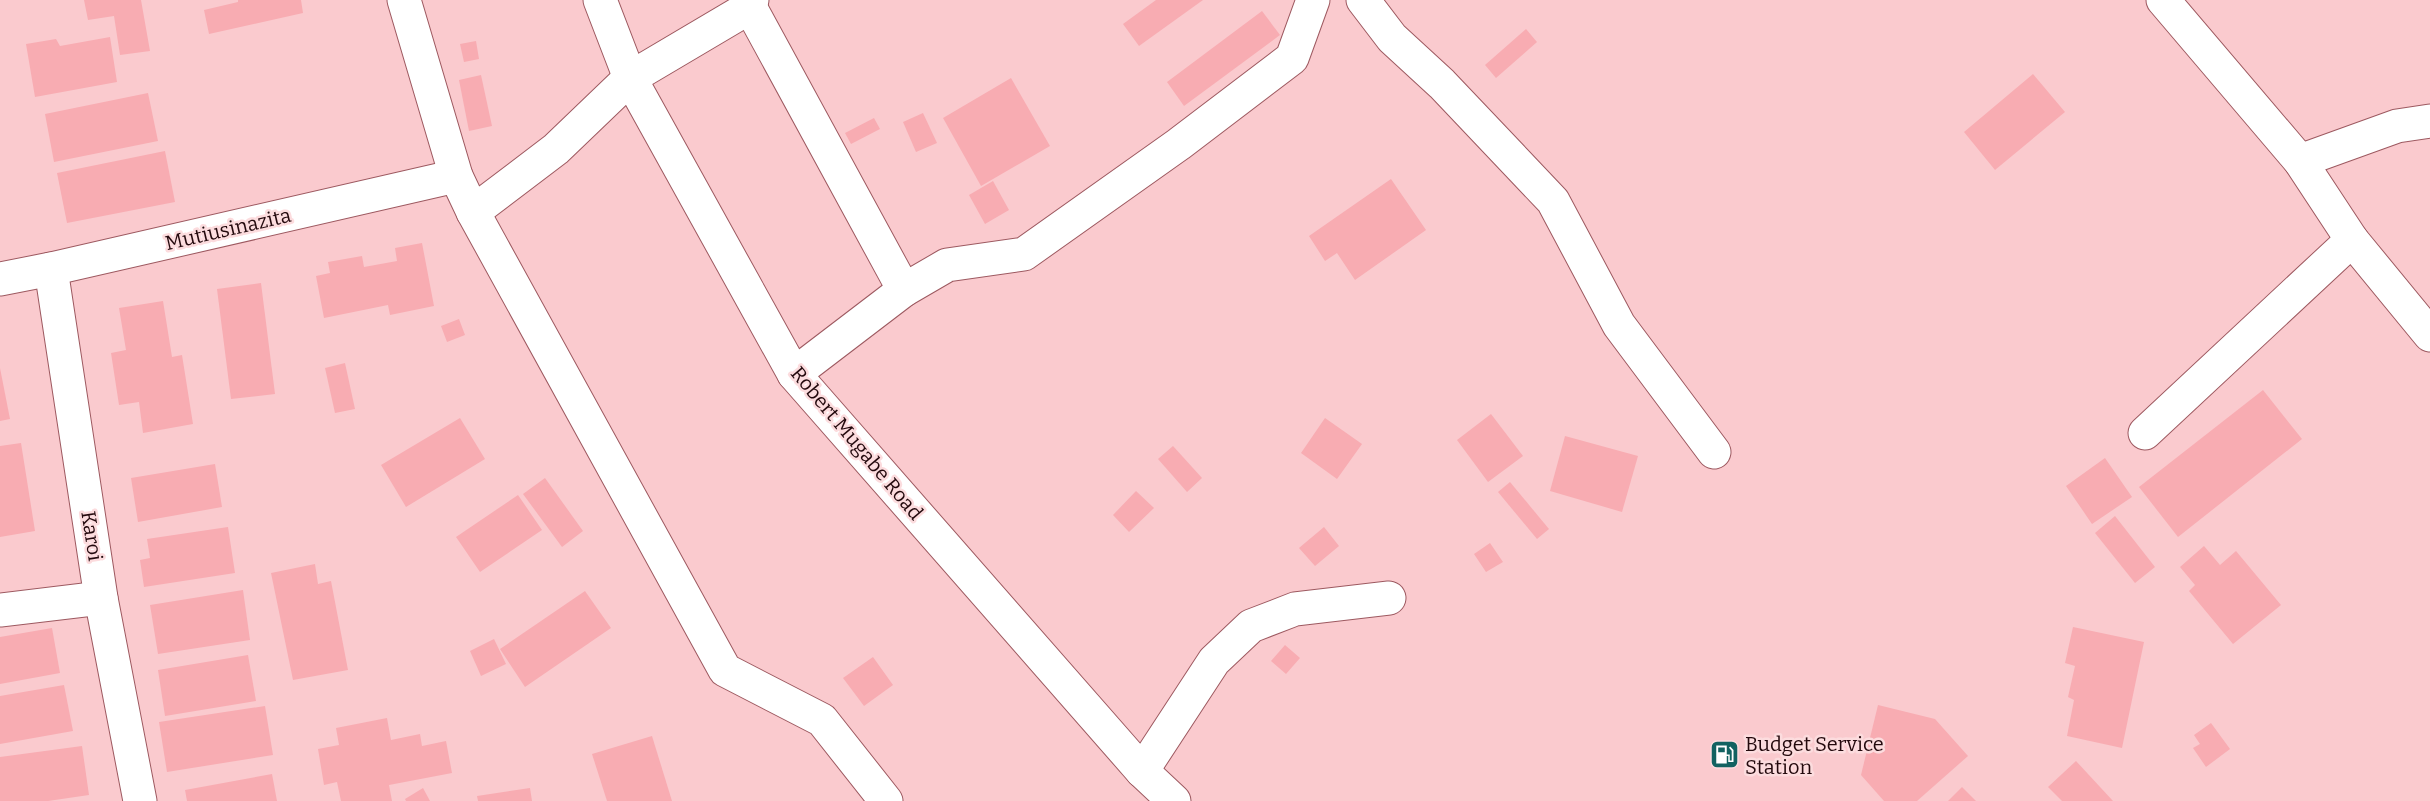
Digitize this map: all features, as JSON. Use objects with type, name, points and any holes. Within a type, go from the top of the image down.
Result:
[{"type":"street","points":[[404,0],[456,176],[473,212],[725,670],[822,720],[886,801]]},
{"type":"street","name":"Robert Mugabe Road","points":[[600,0],[630,78],[794,374],[1142,771],[1174,801]]},
{"type":"street","points":[[794,374],[904,290],[947,265],[1024,254],[1179,144],[1292,58],[1313,0]]},
{"type":"street","points":[[1363,0],[1392,38],[1442,84],[1553,201],[1619,325],[1714,452]]},
{"type":"street","points":[[2163,0],[2300,160],[2352,240],[2430,335]]},
{"type":"street","points":[[473,212],[556,149],[630,78],[751,4],[904,290]]},
{"type":"street","points":[[2300,160],[2397,126],[2430,121]]},
{"type":"street","name":"Mutiusinazita","points":[[0,279],[51,270],[456,176]]},
{"type":"street","points":[[2145,433],[2352,240]]},
{"type":"street","name":"Karoi","points":[[51,270],[101,598],[140,801]]},
{"type":"street","points":[[0,610],[101,598]]},
{"type":"street","points":[[1142,771],[1214,661],[1251,626],[1295,609],[1389,598]]},
{"type":"building","points":[[84,0],[141,0],[150,51],[120,55],[114,16],[88,20]]},
{"type":"building","points":[[238,0],[301,0],[303,13],[209,34],[204,10],[238,2]]},
{"type":"building","points":[[1156,0],[1203,0],[1139,46],[1123,24]]},
{"type":"building","points":[[1262,11],[1280,35],[1184,106],[1167,82]]},
{"type":"building","points":[[1526,29],[1537,42],[1496,78],[1485,65]]},
{"type":"building","points":[[110,37],[117,82],[35,97],[26,44],[56,39],[60,46]]},
{"type":"building","points":[[476,41],[479,59],[464,62],[460,44]]},
{"type":"building","points":[[2033,74],[2065,112],[1995,170],[1964,132]]},
{"type":"building","points":[[481,75],[492,126],[469,131],[459,80]]},
{"type":"building","points":[[1011,78],[1050,146],[981,186],[943,118]]},
{"type":"building","points":[[148,93],[158,141],[54,162],[45,114]]},
{"type":"building","points":[[923,113],[937,143],[916,152],[903,122]]},
{"type":"building","points":[[874,118],[880,129],[851,144],[845,133]]},
{"type":"building","points":[[165,151],[175,202],[67,223],[57,173]]},
{"type":"building","points":[[1391,179],[1426,230],[1355,280],[1337,253],[1325,261],[1309,236]]},
{"type":"building","points":[[993,181],[1009,210],[985,224],[969,195]]},
{"type":"building","points":[[422,243],[434,306],[390,315],[388,305],[324,318],[316,276],[330,273],[328,262],[362,256],[364,267],[397,261],[395,248]]},
{"type":"building","points":[[261,283],[275,394],[231,399],[217,289]]},
{"type":"building","points":[[163,301],[172,357],[182,355],[193,424],[143,433],[139,402],[119,405],[111,353],[126,350],[119,308]]},
{"type":"building","points":[[459,319],[465,335],[447,342],[441,326]]},
{"type":"building","points":[[345,363],[355,409],[335,413],[325,368]]},
{"type":"building","points":[[0,368],[10,419],[0,421]]},
{"type":"building","points":[[2263,390],[2302,439],[2178,537],[2139,487]]},
{"type":"building","points":[[1491,414],[1523,456],[1488,482],[1457,440]]},
{"type":"building","points":[[460,418],[485,459],[406,507],[381,465]]},
{"type":"building","points":[[1325,418],[1362,444],[1337,479],[1301,453]]},
{"type":"building","points":[[1565,436],[1638,456],[1622,512],[1550,491]]},
{"type":"building","points":[[21,443],[35,531],[0,537],[0,446]]},
{"type":"building","points":[[1173,446],[1202,478],[1187,492],[1158,459]]},
{"type":"building","points":[[2105,458],[2132,497],[2092,524],[2066,486]]},
{"type":"building","points":[[215,464],[222,507],[138,522],[131,478]]},
{"type":"building","points":[[545,478],[583,531],[562,547],[523,494]]},
{"type":"building","points":[[1510,482],[1549,529],[1537,539],[1498,492]]},
{"type":"building","points":[[1136,491],[1154,508],[1129,532],[1113,515]]},
{"type":"building","points":[[518,495],[542,530],[480,572],[456,537]]},
{"type":"building","points":[[2115,516],[2155,567],[2135,583],[2095,533]]},
{"type":"building","points":[[228,527],[235,573],[144,587],[140,560],[150,558],[147,539]]},
{"type":"building","points":[[1324,527],[1339,546],[1315,566],[1299,548]]},
{"type":"building","points":[[1490,543],[1503,562],[1486,572],[1474,554]]},
{"type":"building","points":[[2204,546],[2220,565],[2236,551],[2281,605],[2233,644],[2189,591],[2195,585],[2180,567]]},
{"type":"building","points":[[315,564],[318,584],[331,581],[348,670],[293,680],[271,573]]},
{"type":"building","points":[[243,590],[250,640],[158,654],[150,605]]},
{"type":"building","points":[[585,591],[611,628],[525,687],[500,649]]},
{"type":"building","points":[[2073,627],[2144,642],[2122,748],[2067,736],[2074,700],[2068,697],[2075,666],[2065,663]]},
{"type":"building","points":[[52,628],[60,673],[0,684],[0,637]]},
{"type":"building","points":[[494,639],[506,664],[481,676],[470,651]]},
{"type":"building","points":[[1285,645],[1300,658],[1286,674],[1271,661]]},
{"type":"building","points":[[248,655],[256,701],[165,716],[158,670]]},
{"type":"building","points":[[873,657],[893,685],[864,706],[843,678]]},
{"type":"building","points":[[64,685],[73,731],[0,744],[0,696]]},
{"type":"building","points":[[1878,705],[1935,719],[1968,756],[1917,801],[1884,801],[1861,775]]},
{"type":"building","points":[[265,706],[273,755],[167,772],[159,722]]},
{"type":"building","points":[[387,718],[391,740],[420,734],[422,746],[446,741],[452,773],[389,785],[392,801],[341,801],[337,782],[324,785],[318,749],[339,745],[336,728]]},
{"type":"building","points":[[2211,723],[2230,749],[2206,767],[2193,748],[2200,744],[2194,735]]},
{"type":"building","points":[[652,736],[672,801],[607,801],[592,754]]},
{"type":"building","points":[[82,746],[89,795],[48,801],[0,801],[0,757]]},
{"type":"building","points":[[2076,761],[2113,801],[2062,801],[2048,787]]},
{"type":"building","points":[[272,774],[277,801],[187,801],[185,790]]},
{"type":"building","points":[[1962,787],[1976,801],[1948,801]]},
{"type":"building","points":[[423,788],[430,801],[406,801],[405,799]]},
{"type":"building","points":[[530,788],[532,801],[478,801],[477,796]]},
{"type":"place","name":"Budget Service Station","points":[[1724,755]]}]
